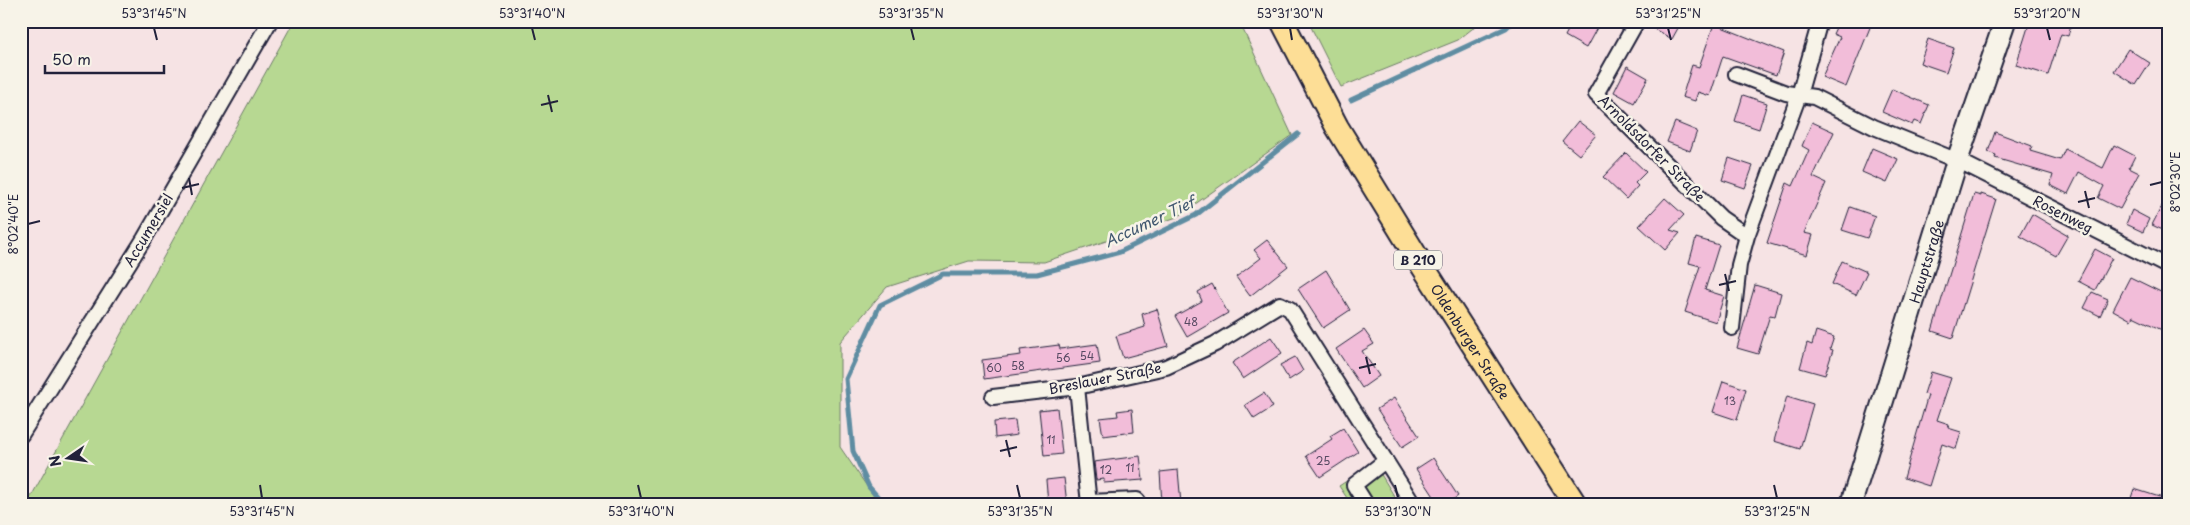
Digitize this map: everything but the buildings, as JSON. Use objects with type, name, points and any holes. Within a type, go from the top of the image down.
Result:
[{"type":"main road","name":"Oldenburger Straße","points":[[1282,21],[1294,47],[1347,143],[1418,259],[1575,504]]},
{"type":"street","name":"Accumersiel","points":[[21,436],[144,239],[270,21]]},
{"type":"street","name":"Arnoldsdorfer Straße","points":[[1637,21],[1596,94],[1721,218],[1748,236]]},
{"type":"street","points":[[1732,328],[1739,265],[1799,95],[1820,21]]},
{"type":"street","name":"Hauptstraße","points":[[1851,504],[1957,161],[2005,21]]},
{"type":"street","points":[[1736,74],[1786,93],[1814,98],[1874,127],[1957,161]]},
{"type":"street","name":"Rosenweg","points":[[1957,161],[2169,267]]},
{"type":"street","name":"Breslauer Straße","points":[[993,397],[1077,387],[1166,367],[1215,344],[1280,304],[1290,309],[1413,504]]},
{"type":"street","points":[[1077,387],[1088,503],[1137,500],[1140,504]]},
{"type":"street","points":[[1366,504],[1354,485],[1386,461]]},
{"type":"green space","points":[[294,21],[1239,21],[1292,135],[1177,217],[1044,262],[969,261],[887,287],[840,342],[840,447],[879,504],[27,504]]},
{"type":"green space","points":[[1308,21],[1482,21],[1458,40],[1341,87]]},
{"type":"green space","points":[[1374,463],[1399,504],[1351,504],[1339,486]]},
{"type":"waterway","name":"Accumer Tief","points":[[1351,100],[1506,28],[1513,21]]},
{"type":"waterway","name":"Accumer Tief","points":[[884,504],[869,487],[853,451],[846,379],[880,305],[943,274],[1037,274],[1120,252],[1196,215],[1298,134]]}]
